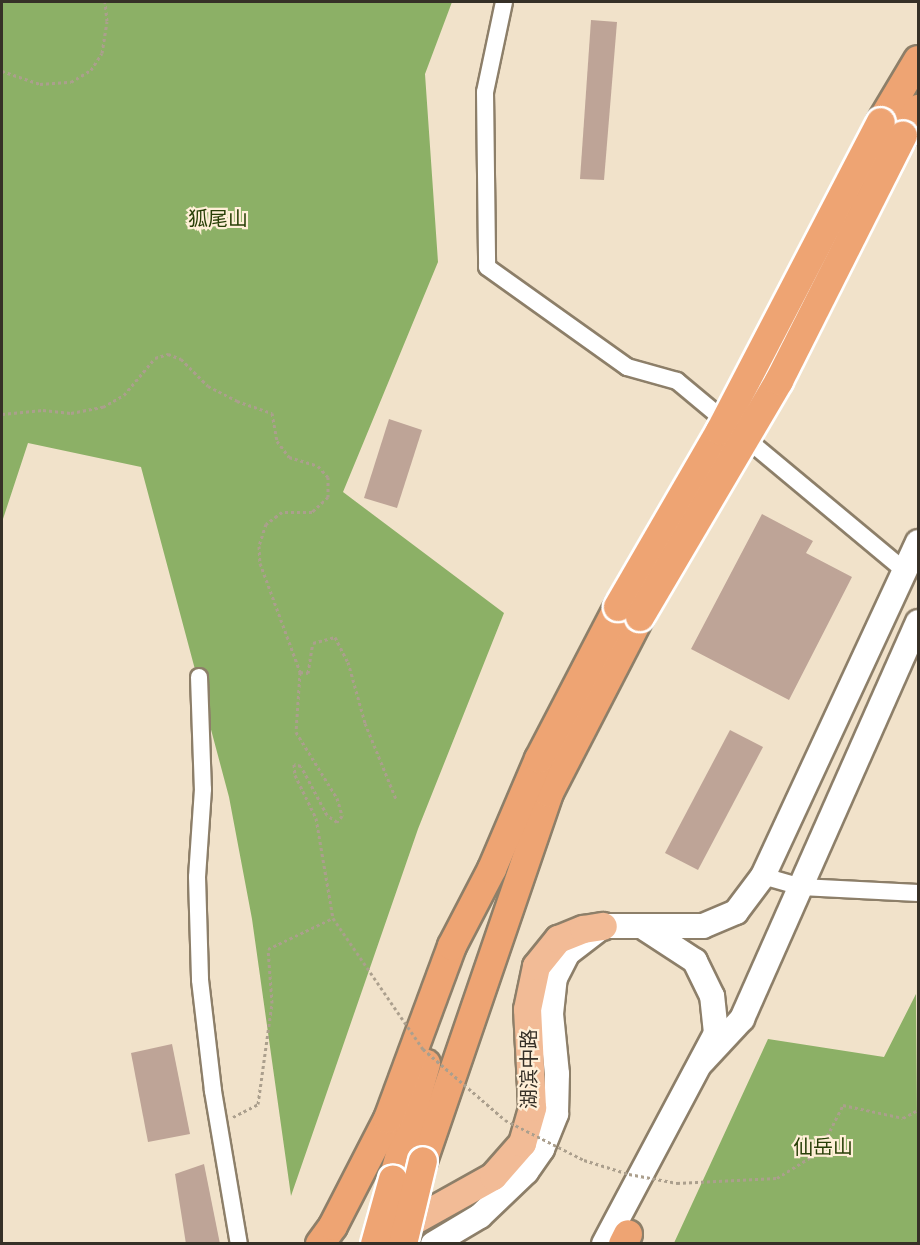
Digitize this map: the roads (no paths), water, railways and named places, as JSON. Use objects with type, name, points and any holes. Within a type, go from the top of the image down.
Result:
[{"type":"highway","points":[[403,1244],[423,1161],[549,794],[629,612],[720,431],[881,122],[918,60]]},
{"type":"highway","points":[[375,1244],[435,1034],[492,869],[539,759],[629,612],[779,381],[918,109]]},
{"type":"highway","points":[[320,1244],[333,1226],[388,1119],[452,946],[492,869]]},
{"type":"main road","points":[[646,929],[703,926],[736,912],[764,876],[918,542]]},
{"type":"main road","points":[[702,1062],[742,1019],[918,622]]},
{"type":"main road","points":[[432,1244],[480,1216],[526,1173],[543,1149],[556,1114],[557,1074],[551,1014],[555,978],[568,952],[603,926],[628,924],[646,929],[695,961],[712,996],[716,1033],[661,1136],[620,1241]]},
{"type":"main road","name":"湖滨中路","points":[[370,1244],[493,1176],[522,1143],[532,1107],[527,1009],[536,966],[558,939],[583,929],[603,926]]},
{"type":"street","points":[[504,2],[485,92],[488,267],[627,367],[677,381],[905,571]]},
{"type":"street","points":[[199,677],[203,789],[197,877],[200,980],[218,1124],[239,1244]]},
{"type":"street","points":[[764,876],[801,887],[918,893]]},
{"type":"park label","name":"狐尾山","points":[[218,218]]},
{"type":"park label","name":"仙岳山","points":[[823,1146]]}]
